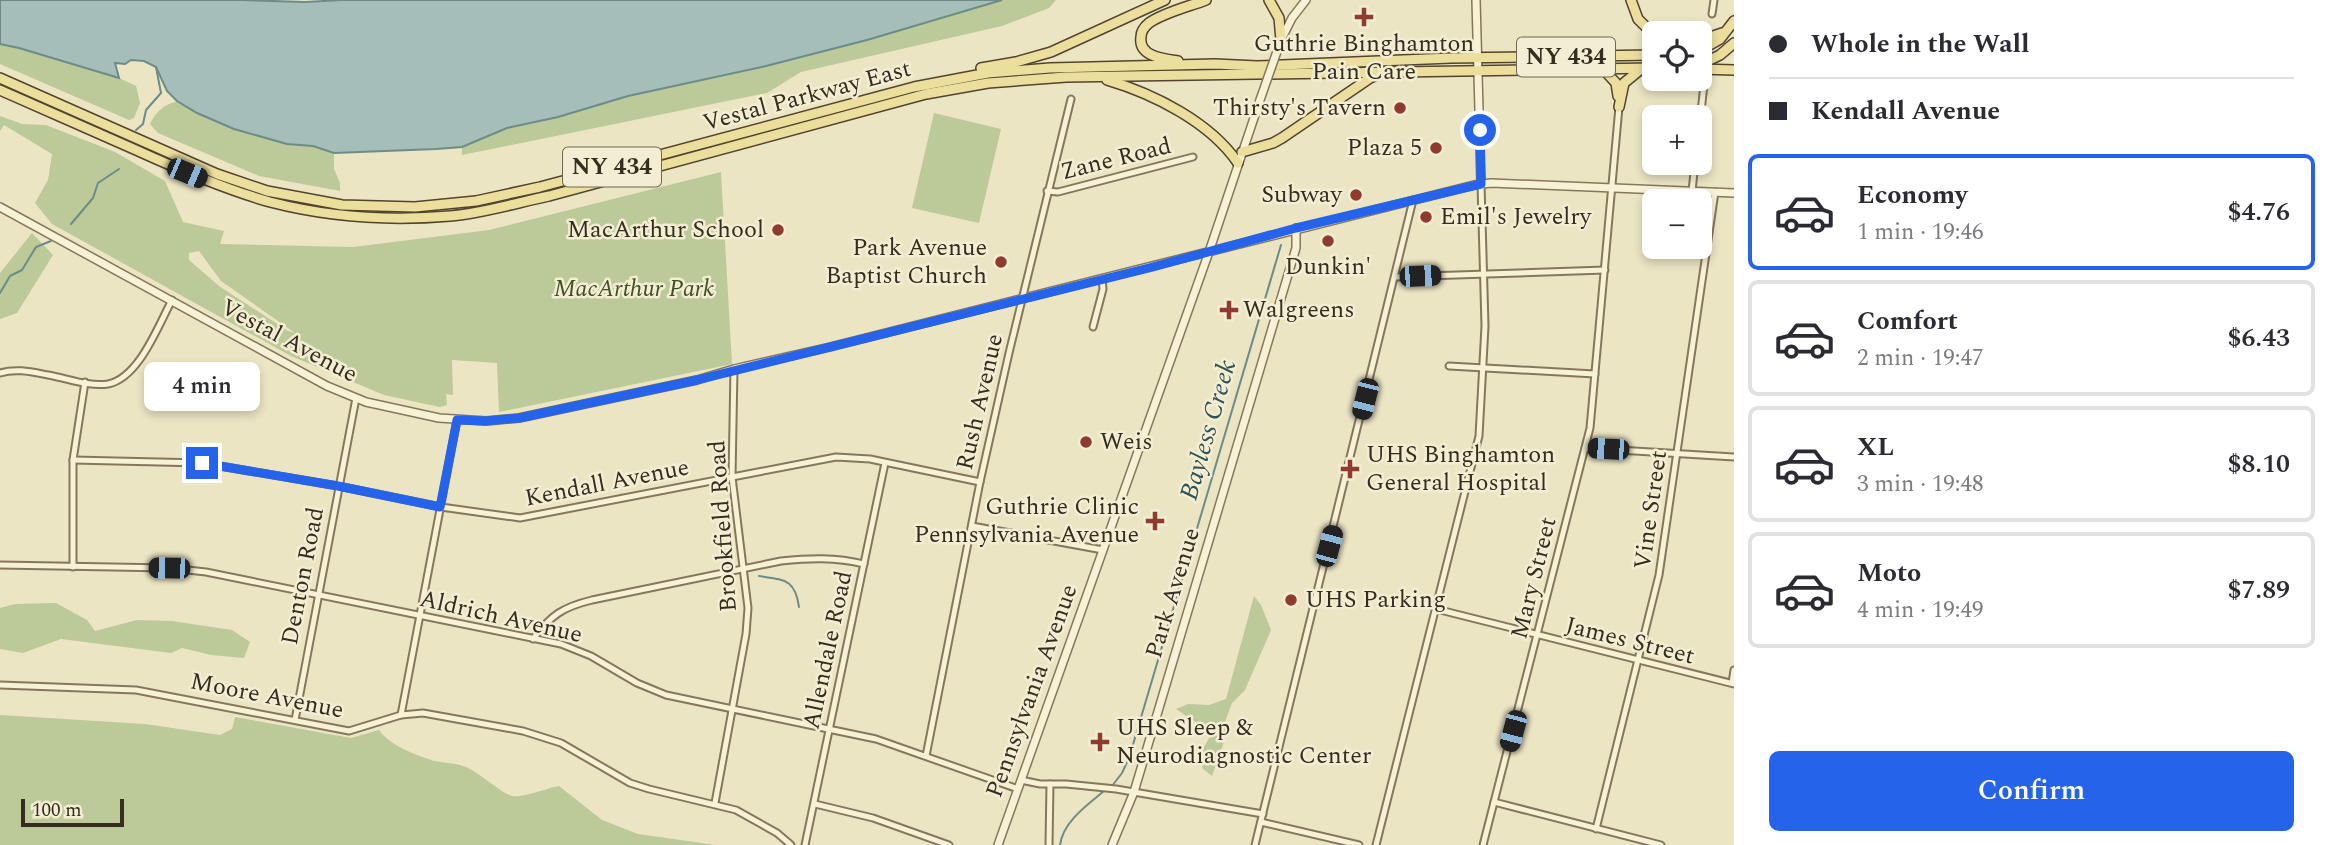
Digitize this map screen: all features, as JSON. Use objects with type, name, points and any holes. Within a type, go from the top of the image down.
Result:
[{"type":"main road","points":[[956,78],[960,72],[1016,62],[1051,52],[1166,0]]},
{"type":"main road","points":[[1206,0],[1149,23],[1142,32],[1140,41],[1145,50],[1157,57],[1215,64]]},
{"type":"main road","points":[[1269,0],[1279,18],[1281,40]]},
{"type":"main road","points":[[1631,0],[1642,24]]},
{"type":"main road","points":[[1712,35],[1732,25]]},
{"type":"main road","points":[[1712,44],[1732,25]]},
{"type":"main road","points":[[1712,60],[1734,43]]},
{"type":"main road","name":"Vestal Parkway East","points":[[0,78],[234,180],[267,191],[314,201],[402,207],[476,201],[540,187],[956,78],[1037,69],[1642,55]]},
{"type":"main road","points":[[1712,68],[1734,70]]},
{"type":"main road","points":[[1603,69],[1617,85],[1619,107]]},
{"type":"main road","points":[[1619,107],[1624,83],[1641,69]]},
{"type":"main road","name":"Vestal Parkway East","points":[[0,90],[197,177],[251,196],[316,211],[404,218],[489,210],[941,91],[1011,80],[1641,69]]},
{"type":"main road","points":[[1242,152],[1282,138],[1370,78],[1386,72]]},
{"type":"main road","points":[[1081,77],[1114,82],[1190,118],[1220,140],[1238,163]]},
{"type":"street","name":"Pennsylvania Avenue","points":[[998,845],[1209,252],[1281,40],[1306,0]]},
{"type":"street","points":[[1376,845],[1479,436],[1484,366],[1476,0]]},
{"type":"street","points":[[1712,13],[1714,0]]},
{"type":"street","name":"Rush Avenue","points":[[926,756],[980,482],[1071,99]]},
{"type":"street","name":"Mary Street","points":[[1483,845],[1586,448],[1619,107]]},
{"type":"street","name":"Zane Road","points":[[1047,191],[1058,192],[1193,157]]},
{"type":"street","name":"Vestal Avenue","points":[[0,207],[327,386],[366,402],[457,420],[486,421],[519,418],[697,380],[1022,300],[1296,228],[1481,184],[1652,189]]},
{"type":"street","name":"Vestal Avenue","points":[[1712,192],[1734,193]]},
{"type":"street","name":"Vine Street","points":[[1596,829],[1660,575],[1715,192]]},
{"type":"street","points":[[1255,845],[1413,200]]},
{"type":"street","name":"Park Avenue","points":[[1112,845],[1134,792],[1296,248],[1296,228]]},
{"type":"street","points":[[1395,277],[1605,270]]},
{"type":"street","points":[[1093,327],[1103,289],[1102,279]]},
{"type":"street","points":[[0,373],[20,370],[108,384],[127,375],[137,363],[172,300]]},
{"type":"street","points":[[1449,366],[1595,374]]},
{"type":"street","name":"Brookfield Road","points":[[715,803],[747,634],[748,608],[732,477],[734,369]]},
{"type":"street","points":[[73,567],[73,460],[85,382]]},
{"type":"street","name":"Denton Road","points":[[295,720],[356,398]]},
{"type":"street","points":[[401,715],[457,420]]},
{"type":"street","points":[[1586,448],[1734,457]]},
{"type":"street","name":"Kendall Avenue","points":[[73,460],[202,463],[338,486],[440,507],[520,518],[835,457],[855,457],[980,482]]},
{"type":"street","name":"Allendale Road","points":[[805,845],[885,463]]},
{"type":"street","points":[[972,526],[1103,550]]},
{"type":"street","points":[[533,639],[548,620],[574,604],[810,558],[831,557],[864,564]]},
{"type":"street","name":"Aldrich Avenue","points":[[0,565],[169,568],[206,572],[561,644],[591,656],[652,690],[876,739],[1018,789]]},
{"type":"street","name":"James Street","points":[[1436,609],[1733,684]]},
{"type":"street","points":[[1733,684],[1734,670]]},
{"type":"street","name":"Moore Avenue","points":[[0,685],[136,690],[349,731],[401,715],[423,713],[538,735],[561,743],[630,783],[715,803],[752,817],[791,845]]},
{"type":"street","points":[[1021,780],[1116,789],[1263,814]]},
{"type":"street","points":[[1049,845],[1050,784]]},
{"type":"street","points":[[1494,802],[1661,845]]},
{"type":"street","points":[[815,804],[873,818],[949,845]]},
{"type":"street","points":[[1261,822],[1359,845]]},
{"type":"green space","points":[[1002,0],[1056,0],[1049,8],[1002,26],[801,72],[767,93],[462,155],[462,147],[507,128],[558,117],[628,96],[766,66],[867,40]]},
{"type":"green space","points":[[0,44],[119,78],[136,86],[140,103],[134,118],[129,120],[0,64]]},
{"type":"green space","points":[[177,101],[197,113],[287,144],[313,146],[334,153],[334,169],[340,183],[340,191],[259,176],[158,133],[150,124],[161,109]]},
{"type":"green space","points":[[934,113],[1001,129],[979,223],[912,208]]},
{"type":"green space","name":"MacArthur Park","points":[[0,116],[22,124],[46,125],[115,152],[165,181],[183,222],[224,231],[220,244],[353,247],[489,230],[721,172],[732,364],[499,412],[497,363],[452,360],[453,395],[446,394],[447,405],[440,407],[384,395],[291,356],[52,224],[35,203],[48,180],[52,154],[4,125],[0,131]],"holes":[[[199,251],[221,281],[295,333],[219,286],[189,260],[189,253]]]},
{"type":"green space","points":[[32,233],[53,255],[17,313],[0,319],[0,273]]},
{"type":"green space","points":[[1254,596],[1261,605],[1271,630],[1245,690],[1232,703],[1226,719],[1225,739],[1212,776],[1202,768],[1203,749],[1212,733],[1176,709],[1188,704],[1209,705],[1226,699]]},
{"type":"green space","points":[[56,603],[87,620],[95,631],[137,620],[172,621],[232,630],[250,642],[244,658],[211,655],[182,648],[171,653],[61,639],[23,653],[0,649],[0,608],[15,604]]},
{"type":"green space","points":[[0,715],[145,724],[220,735],[232,729],[235,717],[351,738],[379,730],[390,741],[404,749],[434,761],[466,767],[512,796],[559,786],[602,820],[638,834],[716,845],[0,845]]},
{"type":"water","points":[[0,0],[1002,0],[867,40],[766,66],[628,96],[558,117],[507,128],[462,147],[334,153],[313,146],[287,144],[234,129],[197,113],[177,101],[167,91],[156,67],[144,61],[115,63],[119,78],[0,44]]},
{"type":"waterway","points":[[136,130],[143,124],[146,110],[161,93],[156,67]]},
{"type":"waterway","points":[[71,224],[93,198],[98,183],[119,169]]},
{"type":"waterway","points":[[0,293],[10,276],[22,270],[36,247],[51,241]]},
{"type":"waterway","name":"Bayless Creek","points":[[1112,786],[1129,758],[1281,245]]},
{"type":"waterway","points":[[759,576],[787,582],[795,591],[799,607]]},
{"type":"waterway","name":"Bayless Creek","points":[[1060,845],[1071,821],[1104,791]]},
{"type":"place","name":"Guthrie Binghamton Pain Care","points":[[1364,17]]},
{"type":"place","name":"Thirsty's Tavern","points":[[1400,108]]},
{"type":"place","name":"Plaza 5","points":[[1436,148]]},
{"type":"place","name":"Subway","points":[[1356,195]]},
{"type":"place","name":"Emil's Jewelry","points":[[1426,217]]},
{"type":"place","name":"MacArthur School","points":[[778,230]]},
{"type":"place","name":"Dunkin'","points":[[1328,241]]},
{"type":"place","name":"Park Avenue Baptist Church","points":[[1001,262]]},
{"type":"place","name":"Walgreens","points":[[1229,310]]},
{"type":"place","name":"Weis","points":[[1086,442]]},
{"type":"place","name":"UHS Binghamton General Hospital","points":[[1350,469]]},
{"type":"place","name":"Guthrie Clinic Pennsylvania Avenue","points":[[1155,521]]},
{"type":"place","name":"UHS Parking","points":[[1291,600]]},
{"type":"place","name":"UHS Sleep & Neurodiagnostic Center","points":[[1100,742]]},
{"type":"route","points":[[202,463],[338,486],[440,507],[457,420],[519,418],[697,380],[1149,268],[1296,228],[1481,184],[1480,130]]}]
